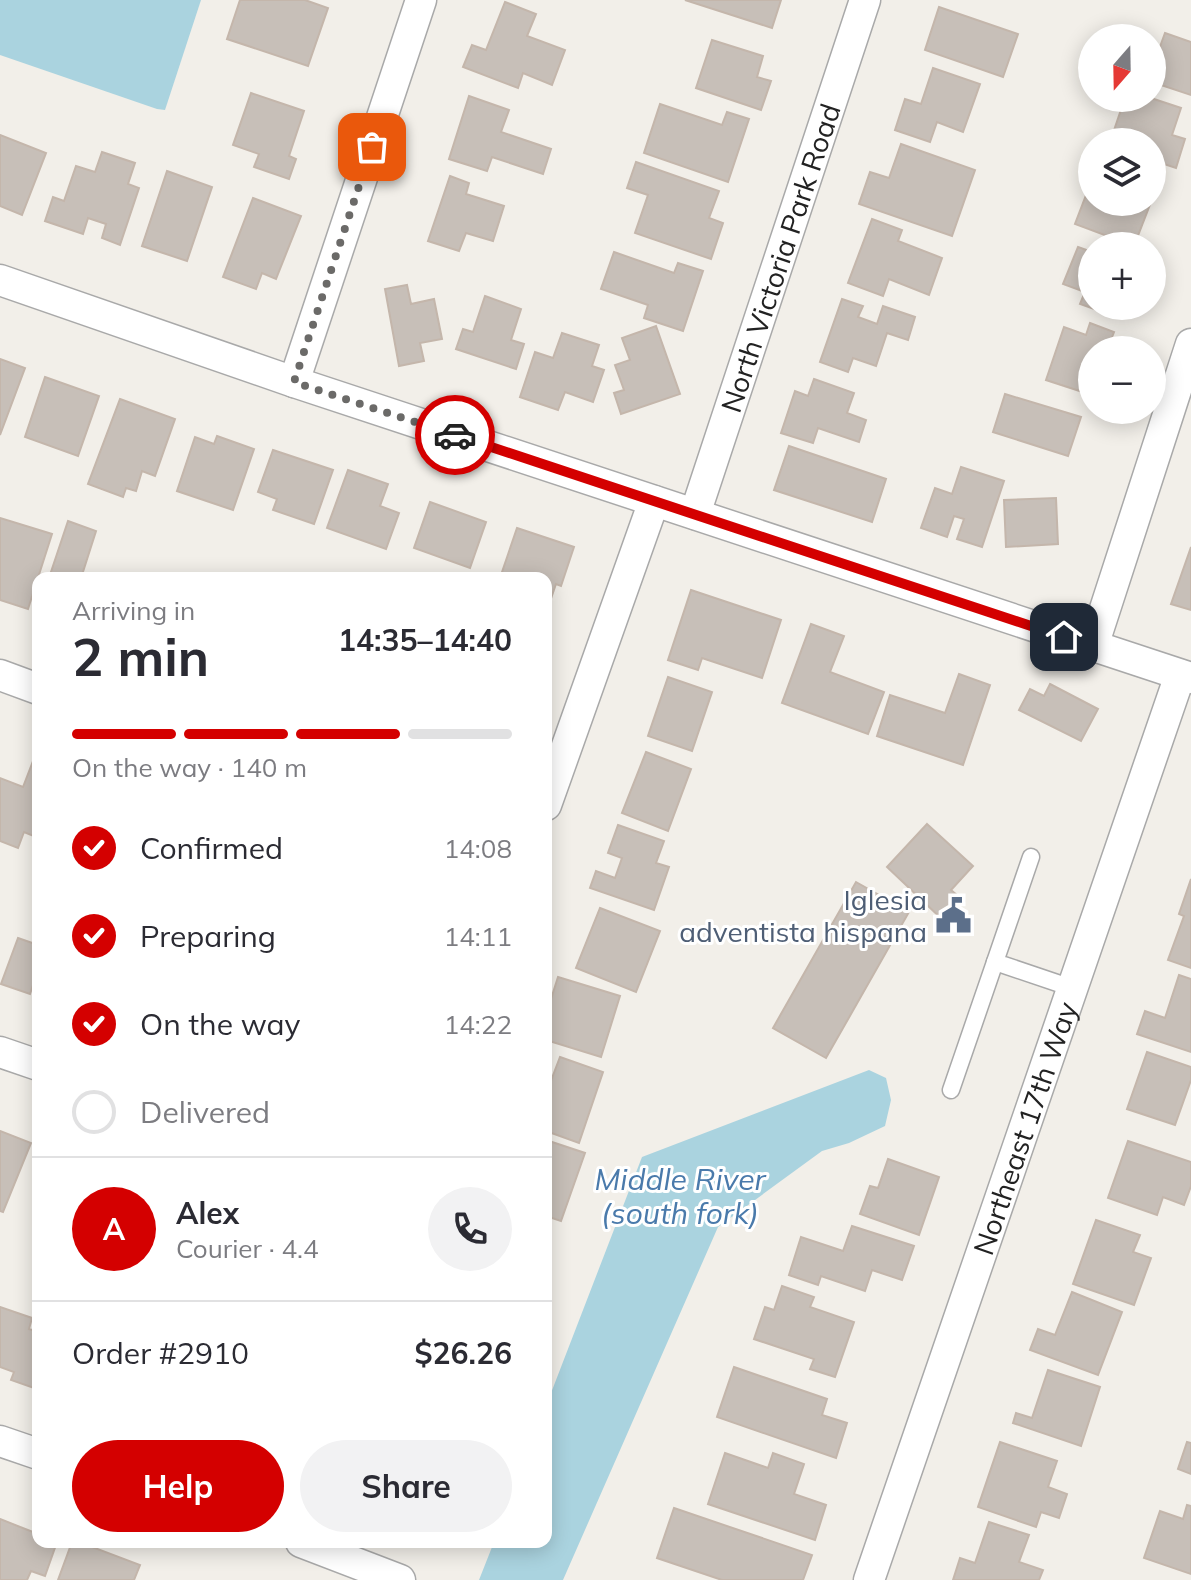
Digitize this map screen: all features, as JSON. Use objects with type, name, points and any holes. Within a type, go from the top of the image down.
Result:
[{"type":"street","points":[[294,382],[421,0]]},
{"type":"street","name":"North Victoria Park Road","points":[[695,514],[865,0]]},
{"type":"street","points":[[0,280],[294,382],[1185,676]]},
{"type":"street","points":[[1093,646],[1191,344]]},
{"type":"street","points":[[552,788],[654,501]]},
{"type":"street","points":[[0,675],[32,687]]},
{"type":"street","name":"Northeast 17th Way","points":[[869,1580],[1072,988],[1185,676]]},
{"type":"street","points":[[0,1052],[32,1063]]},
{"type":"street","points":[[0,1441],[32,1452]]},
{"type":"street","points":[[317,1548],[400,1580]]},
{"type":"lane","points":[[951,1090],[1031,857]]},
{"type":"lane","points":[[995,962],[1072,988]]},
{"type":"water","points":[[0,0],[201,0],[165,110],[0,55]]},
{"type":"water","name":"Middle River (south fork)","points":[[869,1070],[886,1078],[891,1100],[885,1126],[849,1143],[822,1151],[718,1227],[563,1580],[479,1580],[492,1548],[552,1548],[552,1390],[642,1157]]},
{"type":"building","points":[[240,0],[305,0],[328,8],[308,66],[227,39]]},
{"type":"building","points":[[685,0],[781,0],[772,28]]},
{"type":"building","points":[[505,2],[536,14],[527,36],[565,50],[552,85],[523,73],[518,88],[463,67],[472,45],[486,50]]},
{"type":"building","points":[[939,7],[1018,34],[1003,77],[925,50]]},
{"type":"building","points":[[1166,33],[1191,42],[1191,95],[1166,87]]},
{"type":"building","points":[[712,40],[763,56],[757,77],[771,81],[761,110],[696,88]]},
{"type":"building","points":[[933,68],[980,84],[963,132],[937,122],[930,142],[895,130],[905,99],[921,104]]},
{"type":"building","points":[[251,93],[304,111],[289,156],[296,159],[289,179],[254,167],[259,154],[233,145]]},
{"type":"building","points":[[469,96],[509,110],[501,132],[551,149],[543,174],[492,157],[487,171],[449,159]]},
{"type":"building","points":[[1166,103],[1181,108],[1172,135],[1185,139],[1176,168],[1166,165],[1166,128],[1115,128],[1120,112],[1166,112]]},
{"type":"building","points":[[660,104],[722,125],[727,112],[749,119],[728,182],[644,153]]},
{"type":"building","points":[[0,135],[46,153],[22,215],[0,206]]},
{"type":"building","points":[[901,144],[975,170],[952,236],[859,204],[870,172],[889,178]]},
{"type":"building","points":[[102,152],[135,163],[128,184],[139,188],[120,245],[102,238],[106,224],[88,218],[83,234],[45,221],[53,197],[64,201],[76,166],[95,172]]},
{"type":"building","points":[[636,162],[719,191],[709,218],[723,223],[711,259],[635,233],[648,195],[627,188]]},
{"type":"building","points":[[167,171],[212,187],[187,261],[142,246]]},
{"type":"building","points":[[450,176],[469,183],[466,194],[504,206],[493,241],[466,233],[459,251],[428,241]]},
{"type":"building","points":[[253,198],[301,216],[276,279],[262,273],[256,289],[223,277]]},
{"type":"building","points":[[1078,216],[1146,216],[1139,232],[1096,232],[1075,224]]},
{"type":"building","points":[[872,219],[902,230],[898,241],[942,258],[929,295],[889,279],[883,296],[848,283]]},
{"type":"building","points":[[1078,247],[1078,289],[1063,284]]},
{"type":"building","points":[[614,252],[674,273],[678,263],[703,271],[683,331],[644,318],[648,305],[601,289]]},
{"type":"building","points":[[407,285],[411,304],[434,299],[442,339],[420,343],[424,361],[399,366],[385,289]]},
{"type":"building","points":[[485,296],[521,309],[511,340],[524,344],[516,369],[456,349],[463,329],[473,332]]},
{"type":"building","points":[[842,299],[863,306],[858,317],[877,324],[883,306],[915,317],[908,340],[887,333],[876,366],[853,358],[848,372],[820,362]]},
{"type":"building","points":[[1090,323],[1114,332],[1112,336],[1078,336],[1078,390],[1046,380],[1064,327],[1086,335]]},
{"type":"building","points":[[656,326],[680,394],[621,414],[614,393],[624,390],[615,365],[630,360],[622,338]]},
{"type":"building","points":[[562,333],[599,345],[592,366],[604,370],[593,402],[565,392],[558,410],[520,397],[535,352],[553,358]]},
{"type":"building","points":[[0,359],[25,368],[0,435]]},
{"type":"building","points":[[45,377],[99,396],[78,456],[25,437]]},
{"type":"building","points":[[814,379],[854,393],[847,413],[866,420],[859,442],[818,428],[813,443],[781,433],[795,391],[808,396]]},
{"type":"building","points":[[1005,394],[1078,416],[1079,424],[1068,456],[993,432]]},
{"type":"building","points":[[120,399],[175,419],[155,476],[142,471],[136,491],[126,488],[123,497],[88,484]]},
{"type":"building","points":[[217,436],[254,449],[233,510],[177,491],[195,437],[214,444]]},
{"type":"building","points":[[789,446],[886,479],[872,522],[774,490]]},
{"type":"building","points":[[273,450],[333,470],[314,524],[273,510],[277,499],[258,492]]},
{"type":"building","points":[[961,467],[1004,481],[982,547],[957,539],[964,519],[954,516],[947,537],[921,528],[935,488],[952,494]]},
{"type":"building","points":[[348,470],[388,484],[380,506],[399,513],[386,549],[327,528]]},
{"type":"building","points":[[1056,498],[1058,544],[1006,547],[1004,500]]},
{"type":"building","points":[[430,502],[486,522],[470,568],[414,548]]},
{"type":"building","points":[[0,518],[52,534],[40,572],[32,572],[32,596],[28,609],[0,600]]},
{"type":"building","points":[[68,521],[96,531],[83,572],[51,572]]},
{"type":"building","points":[[517,528],[574,547],[561,586],[556,584],[552,596],[552,572],[502,572]]},
{"type":"building","points":[[1191,547],[1191,610],[1171,604]]},
{"type":"building","points":[[691,590],[781,620],[762,678],[702,658],[698,670],[668,660]]},
{"type":"building","points":[[811,624],[844,636],[830,672],[884,692],[868,734],[782,703]]},
{"type":"building","points":[[959,674],[990,685],[963,765],[877,736],[890,695],[945,713]]},
{"type":"building","points":[[668,677],[712,692],[692,751],[648,736]]},
{"type":"building","points":[[1050,684],[1098,709],[1081,741],[1019,710],[1030,689],[1044,696]]},
{"type":"building","points":[[646,752],[691,769],[668,831],[622,813]]},
{"type":"building","points":[[32,764],[32,835],[24,832],[18,848],[0,841],[0,778],[23,787]]},
{"type":"building","points":[[927,824],[973,866],[951,890],[964,901],[945,922],[887,867]]},
{"type":"building","points":[[618,825],[664,841],[656,863],[669,867],[654,910],[590,888],[596,871],[615,878],[622,858],[608,853]]},
{"type":"building","points":[[1191,879],[1191,968],[1168,960],[1184,916],[1179,914]]},
{"type":"building","points":[[856,882],[909,912],[826,1058],[773,1028]]},
{"type":"building","points":[[600,908],[660,931],[636,992],[576,968]]},
{"type":"building","points":[[18,938],[32,943],[30,994],[1,984]]},
{"type":"building","points":[[1179,975],[1191,979],[1191,1052],[1137,1034],[1145,1011],[1165,1018]]},
{"type":"building","points":[[558,977],[620,996],[601,1057],[552,1042],[552,996]]},
{"type":"building","points":[[1147,1052],[1191,1067],[1191,1080],[1175,1125],[1127,1109]]},
{"type":"building","points":[[560,1057],[603,1072],[579,1143],[552,1133],[552,1078]]},
{"type":"building","points":[[0,1131],[31,1143],[3,1212],[0,1211]]},
{"type":"building","points":[[1128,1141],[1191,1162],[1191,1186],[1184,1205],[1163,1197],[1157,1215],[1108,1198]]},
{"type":"building","points":[[552,1142],[585,1153],[561,1221],[552,1218]]},
{"type":"building","points":[[888,1159],[939,1177],[919,1235],[860,1214],[870,1186],[878,1188]]},
{"type":"building","points":[[1096,1220],[1140,1235],[1133,1252],[1151,1258],[1134,1305],[1073,1284]]},
{"type":"building","points":[[852,1226],[914,1246],[902,1280],[872,1270],[865,1291],[821,1276],[818,1285],[789,1275],[801,1237],[843,1251]]},
{"type":"building","points":[[782,1286],[814,1297],[810,1307],[854,1322],[835,1377],[810,1369],[814,1359],[754,1339],[765,1307],[774,1310]]},
{"type":"building","points":[[1072,1292],[1122,1312],[1098,1375],[1030,1350],[1038,1329],[1055,1335]]},
{"type":"building","points":[[0,1307],[32,1318],[29,1329],[32,1330],[32,1387],[11,1380],[14,1372],[0,1367]]},
{"type":"building","points":[[734,1367],[827,1399],[822,1415],[847,1423],[836,1458],[717,1417]]},
{"type":"building","points":[[1048,1370],[1100,1387],[1081,1446],[1013,1423],[1016,1413],[1032,1418]]},
{"type":"building","points":[[1000,1442],[1057,1461],[1048,1487],[1067,1494],[1059,1518],[1041,1512],[1036,1527],[978,1507]]},
{"type":"building","points":[[1187,1442],[1191,1443],[1191,1474],[1178,1469]]},
{"type":"building","points":[[725,1453],[768,1468],[773,1453],[804,1464],[794,1494],[826,1505],[815,1540],[708,1504]]},
{"type":"building","points":[[1187,1505],[1191,1506],[1191,1574],[1144,1558],[1160,1511],[1183,1519]]},
{"type":"building","points":[[674,1508],[812,1555],[803,1580],[722,1580],[657,1558]]},
{"type":"building","points":[[0,1519],[32,1532],[32,1548],[55,1548],[45,1576],[31,1571],[27,1580],[0,1580]]},
{"type":"building","points":[[989,1522],[1029,1535],[1019,1562],[1043,1570],[1039,1580],[953,1580],[960,1558],[975,1563]]},
{"type":"building","points":[[70,1548],[95,1548],[140,1565],[134,1580],[58,1580]]},
{"type":"way so far","points":[[372,147],[294,382],[455,435]]},
{"type":"place","name":"Iglesia adventista hispana","points":[[953,915]]},
{"type":"route","points":[[455,435],[1064,637]]}]
